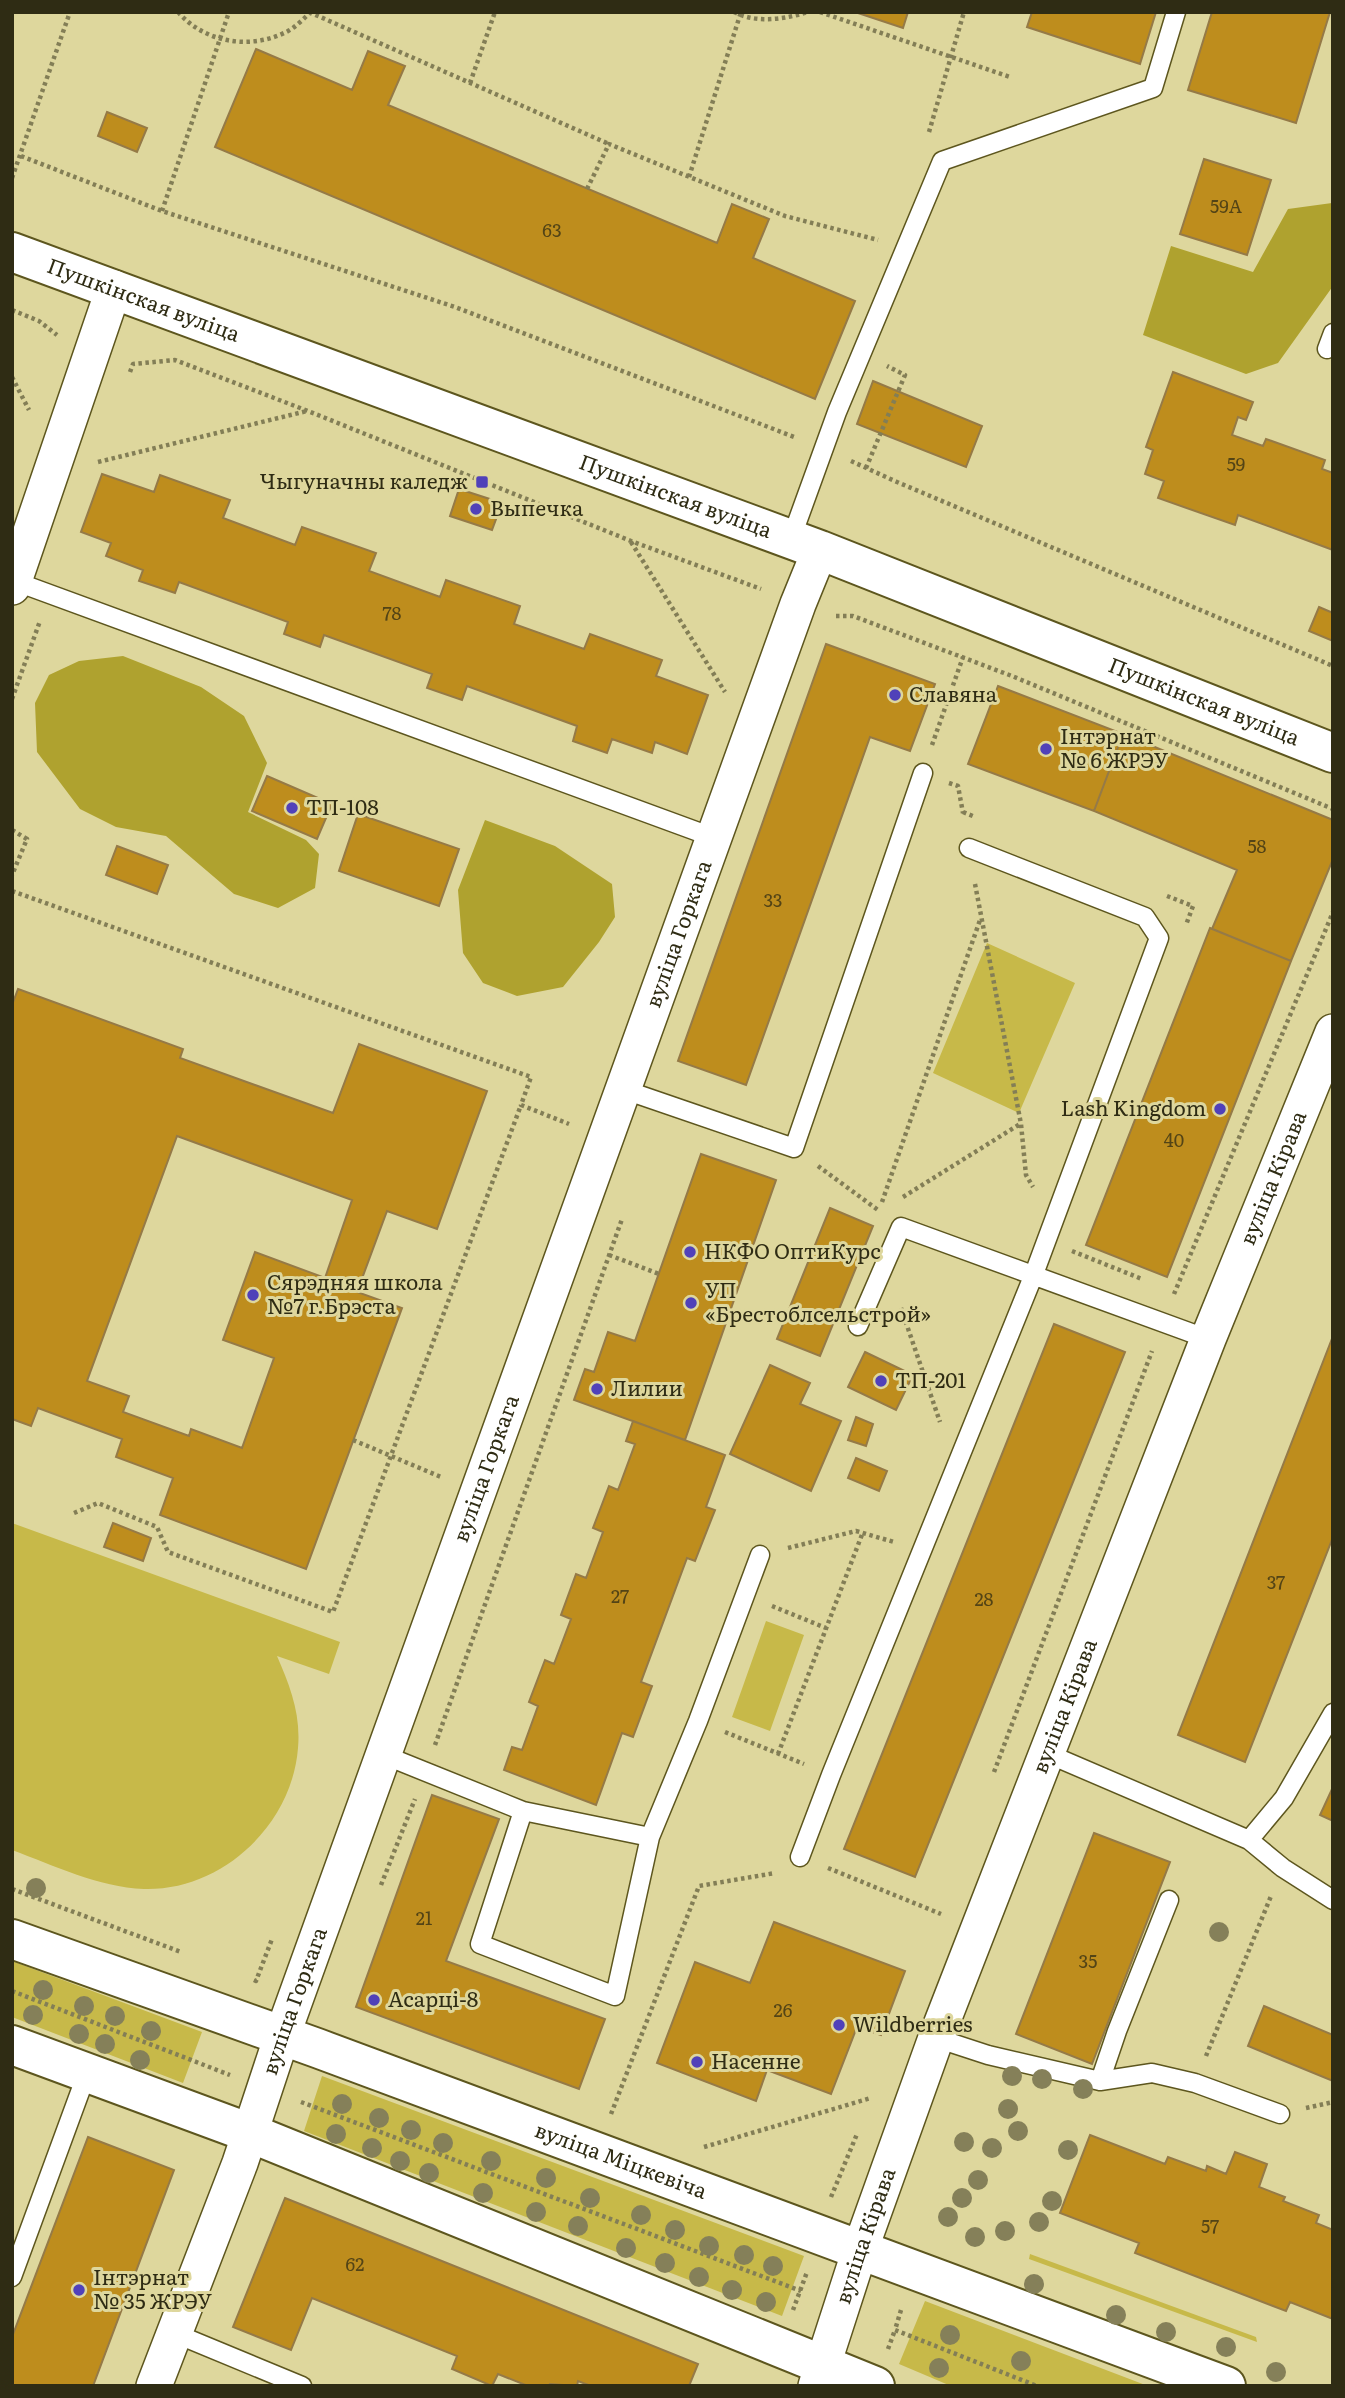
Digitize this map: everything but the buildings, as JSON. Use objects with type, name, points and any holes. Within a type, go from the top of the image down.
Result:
[{"type":"street","name":"Пушкінская вуліца","points":[[12,252],[806,544],[1333,753]]},
{"type":"street","points":[[13,584],[19,545],[114,288]]},
{"type":"street","name":"вуліца Горкага","points":[[154,2386],[250,2133],[282,2036],[798,604],[806,544]]},
{"type":"street","name":"вуліца Кірава","points":[[819,2375],[860,2250],[936,2038],[1208,1339],[1323,1085],[1333,1032]]},
{"type":"street","name":"вуліца Міцкевіча","points":[[12,1939],[282,2036],[1226,2386]]},
{"type":"street","points":[[12,2045],[250,2133],[819,2375],[880,2371]]},
{"type":"lane","points":[[806,544],[823,448],[942,160],[1153,88],[1176,12]]},
{"type":"lane","points":[[13,584],[715,838]]},
{"type":"lane","points":[[625,1090],[794,1149],[922,773]]},
{"type":"lane","points":[[800,1857],[1034,1274],[1159,938],[1145,917],[969,848]]},
{"type":"lane","points":[[858,1326],[901,1227],[1208,1339]]},
{"type":"lane","points":[[523,1811],[480,1944],[615,1996],[650,1837],[698,1721],[760,1555]]},
{"type":"lane","points":[[1249,1840],[1283,1798],[1333,1713]]},
{"type":"lane","points":[[1046,1753],[1249,1840],[1283,1868],[1333,1900]]},
{"type":"lane","points":[[384,1755],[523,1811],[650,1837]]},
{"type":"lane","points":[[1100,2081],[1116,2031],[1169,1900]]},
{"type":"lane","points":[[936,2038],[988,2055],[1100,2081],[1152,2073],[1195,2083],[1280,2114]]},
{"type":"lane","points":[[12,2277],[17,2248],[88,2073]]},
{"type":"lane","points":[[173,2333],[302,2386]]},
{"type":"path","points":[[12,178],[70,12]]},
{"type":"path","points":[[178,12],[201,33],[237,42],[263,41],[286,33],[310,13],[609,144],[785,216],[883,241]]},
{"type":"path","points":[[162,211],[229,12]]},
{"type":"path","points":[[470,83],[495,12]]},
{"type":"path","points":[[690,177],[738,13],[764,20],[788,18],[808,12]]},
{"type":"path","points":[[820,12],[1010,76]]},
{"type":"path","points":[[928,135],[964,12]]},
{"type":"path","points":[[587,189],[609,144]]},
{"type":"path","points":[[21,156],[162,211],[455,307],[823,448],[1333,666]]},
{"type":"path","points":[[12,310],[39,321],[57,335]]},
{"type":"path","points":[[861,353],[905,375],[866,468]]},
{"type":"path","points":[[133,364],[175,360],[631,541],[762,589]]},
{"type":"path","points":[[12,377],[29,410]]},
{"type":"path","points":[[98,462],[308,411]]},
{"type":"path","points":[[631,541],[730,700]]},
{"type":"path","points":[[829,616],[853,616],[963,657],[1333,809]]},
{"type":"path","points":[[963,657],[922,773],[958,786],[1021,1124],[1026,1175],[1053,1224]]},
{"type":"path","points":[[12,830],[27,839],[12,876]]},
{"type":"path","points":[[12,891],[531,1077],[333,1612],[168,1552],[157,1527],[98,1503],[74,1513]]},
{"type":"path","points":[[994,1773],[1163,1321],[1333,912]]},
{"type":"path","points":[[879,1211],[981,919]]},
{"type":"path","points":[[521,1105],[573,1125]]},
{"type":"path","points":[[879,1211],[1021,1124]]},
{"type":"path","points":[[794,1149],[879,1211]]},
{"type":"path","points":[[609,1255],[659,1274]]},
{"type":"path","points":[[886,1264],[956,1467]]},
{"type":"path","points":[[353,1440],[442,1477]]},
{"type":"path","points":[[760,1555],[856,1531],[922,1551]]},
{"type":"path","points":[[778,1754],[863,1532]]},
{"type":"path","points":[[745,1596],[826,1628]]},
{"type":"path","points":[[698,1721],[831,1775]]},
{"type":"path","points":[[821,1866],[941,1914],[946,1901]]},
{"type":"path","points":[[1195,2083],[1283,1868]]},
{"type":"path","points":[[611,2114],[699,1886],[781,1872]]},
{"type":"path","points":[[12,1889],[193,1957]]},
{"type":"path","points":[[244,1976],[256,1981]]},
{"type":"path","points":[[12,1991],[801,2291],[790,2317]]},
{"type":"path","points":[[196,2076],[204,2054]]},
{"type":"path","points":[[866,2110],[874,2091]]},
{"type":"path","points":[[704,2147],[871,2098]]},
{"type":"path","points":[[831,2197],[861,2123]]},
{"type":"path","points":[[880,2371],[903,2304]]},
{"type":"path","points":[[895,2330],[1037,2386]]},
{"type":"shaded area","points":[[1333,201],[1333,286],[1278,363],[1246,374],[1143,335],[1171,246],[1253,272],[1288,209]]},
{"type":"shaded area","points":[[123,656],[201,687],[244,716],[267,763],[248,812],[306,840],[319,854],[315,888],[278,908],[234,894],[166,836],[116,827],[80,809],[37,752],[35,703],[49,675],[79,661]]},
{"type":"shaded area","points":[[485,820],[555,846],[612,884],[615,917],[563,987],[517,996],[483,983],[463,953],[458,890]]},
{"type":"shaded area","points":[[987,943],[1075,983],[1019,1113],[933,1073]]},
{"type":"shaded area","points":[[12,1523],[340,1642],[329,1674],[277,1656],[290,1689],[298,1724],[298,1748],[293,1776],[282,1803],[267,1827],[248,1848],[225,1866],[200,1879],[173,1887],[144,1889],[93,1880],[12,1850]]},
{"type":"shaded area","points":[[766,1621],[804,1635],[770,1731],[732,1717]]},
{"type":"shaded area","points":[[12,1961],[202,2032],[183,2083],[12,2017]]},
{"type":"shaded area","points":[[322,2076],[804,2256],[782,2316],[304,2131]]},
{"type":"shaded area","points":[[1030,2254],[1256,2337],[1257,2342],[1029,2259]]},
{"type":"shaded area","points":[[925,2301],[1148,2386],[951,2386],[899,2364]]},
{"type":"place","name":"Чыгуначны каледж","points":[[482,482]]},
{"type":"place","name":"Выпечка","points":[[476,509]]},
{"type":"place","name":"Славяна","points":[[895,695]]},
{"type":"place","name":"Інтэрнат № 6 ЖРЭУ","points":[[1046,749]]},
{"type":"place","name":"ТП-108","points":[[292,808]]},
{"type":"place","name":"Lash Kingdom","points":[[1220,1109]]},
{"type":"place","name":"НКФО ОптиКурс","points":[[690,1252]]},
{"type":"place","name":"Сярэдняя школа №7 г.Брэста","points":[[253,1295]]},
{"type":"place","name":"УП «Брестоблсельстрой»","points":[[691,1303]]},
{"type":"place","name":"ТП-201","points":[[881,1381]]},
{"type":"place","name":"Лилии","points":[[597,1389]]},
{"type":"place","name":"Асарці-8","points":[[374,2000]]},
{"type":"place","name":"Wildberries","points":[[839,2025]]},
{"type":"place","name":"Насенне","points":[[697,2062]]},
{"type":"place","name":"Інтэрнат № 35 ЖРЭУ","points":[[79,2290]]}]
